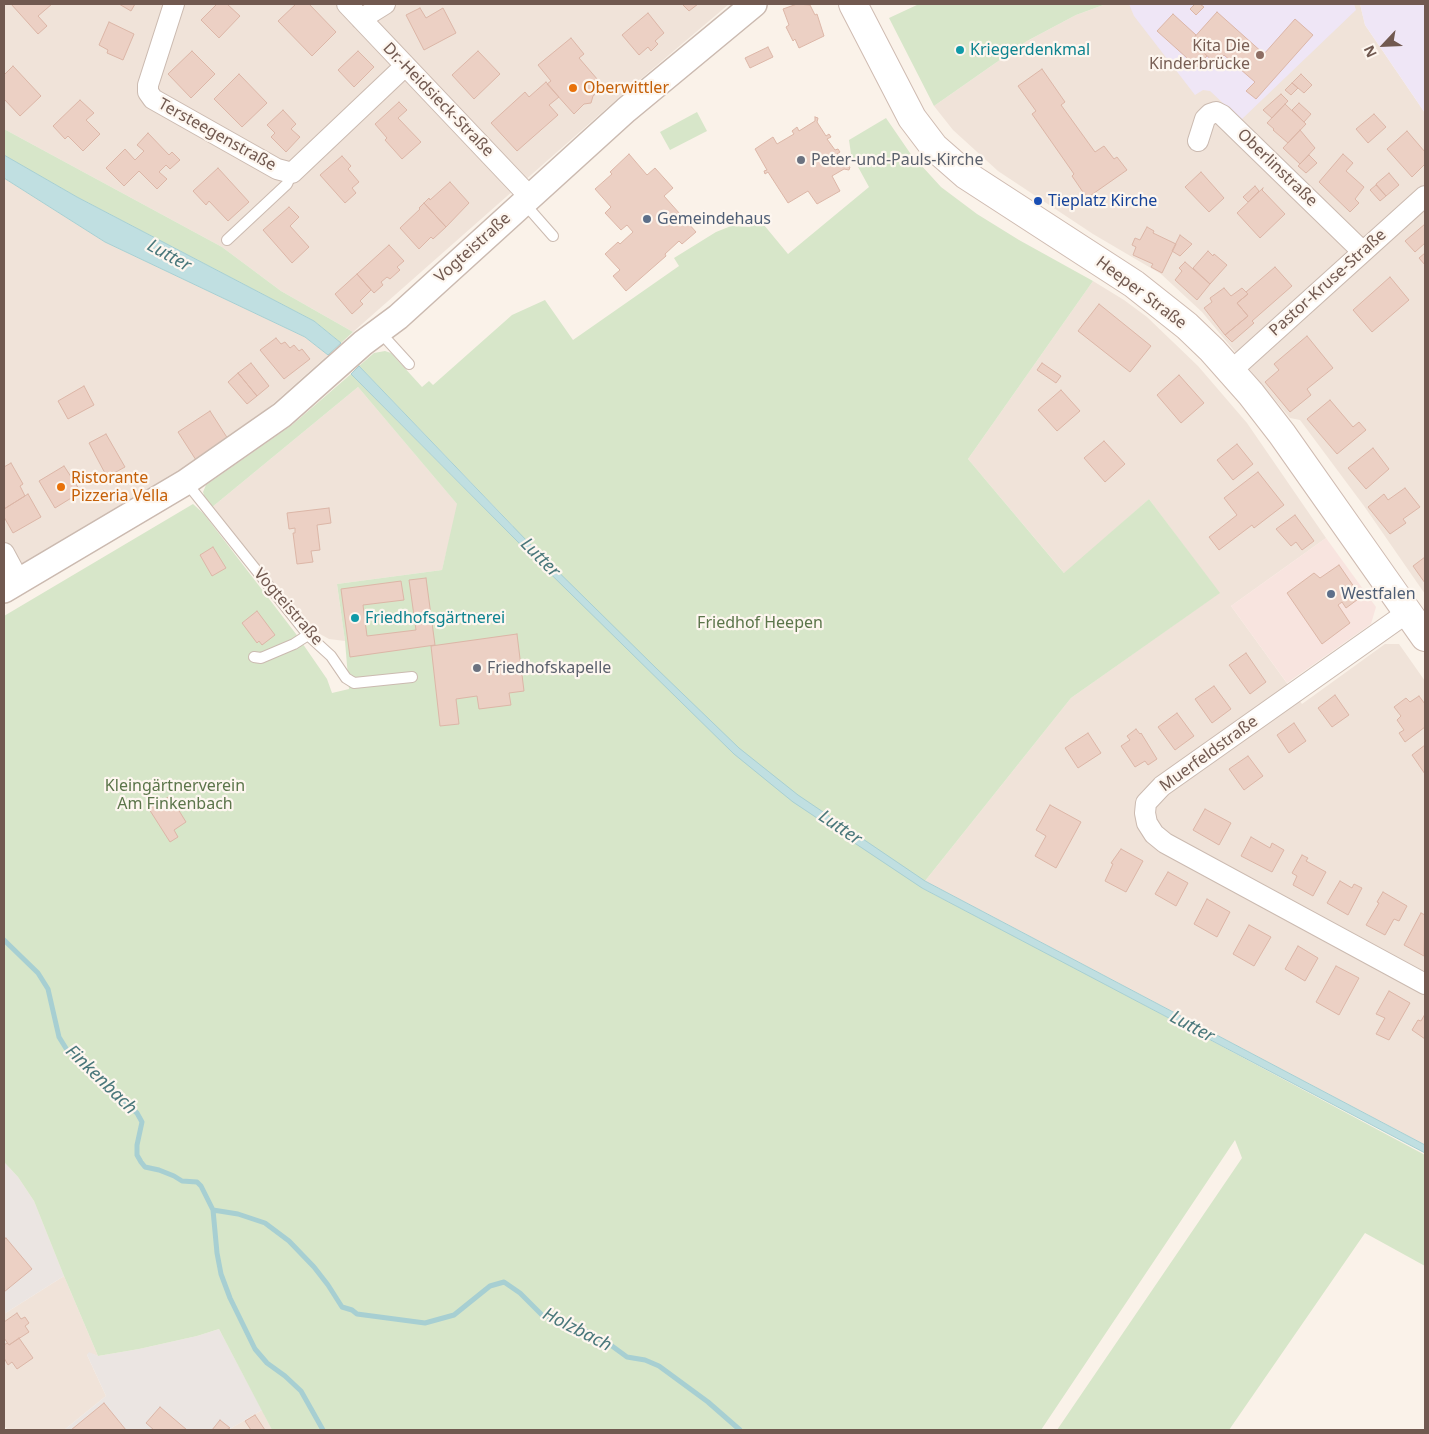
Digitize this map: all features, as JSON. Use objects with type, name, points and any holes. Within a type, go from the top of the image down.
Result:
[{"type":"main road","name":"Heeper Straße","points":[[853,4],[912,118],[934,147],[966,175],[1119,273],[1157,300],[1194,332],[1231,371],[1282,434],[1425,637]]},
{"type":"street","name":"Tersteegenstraße","points":[[174,4],[148,85],[148,92],[153,99],[277,170],[292,173],[404,66]]},
{"type":"street","name":"Dr.-Heidsieck-Straße","points":[[347,4],[526,200]]},
{"type":"street","points":[[361,19],[386,4]]},
{"type":"street","name":"Vogteistraße","points":[[11,586],[186,482],[282,415],[358,348],[398,317],[638,100],[754,4]]},
{"type":"street","name":"Oberlinstraße","points":[[1198,141],[1205,119],[1210,114],[1216,112],[1222,115],[1363,252]]},
{"type":"street","name":"Pastor-Kruse-Straße","points":[[1231,371],[1425,196]]},
{"type":"street","points":[[4,553],[11,586]]},
{"type":"street","name":"Muerfeldstraße","points":[[1408,612],[1162,786],[1146,803],[1145,814],[1147,823],[1154,834],[1165,843],[1425,984]]},
{"type":"lane","name":"Tersteegenstraße","points":[[227,240],[286,184],[292,173]]},
{"type":"lane","points":[[526,200],[553,236]]},
{"type":"lane","points":[[379,331],[409,364]]},
{"type":"lane","name":"Vogteistraße","points":[[186,482],[308,634],[331,656],[346,678],[354,683],[412,677]]},
{"type":"lane","points":[[254,657],[261,658],[294,644],[308,634]]},
{"type":"shaded area","points":[[4,4],[729,4],[616,100],[353,332],[281,291],[222,247],[4,129]]},
{"type":"shaded area","points":[[1106,4],[1360,4],[1365,25],[1425,113],[1425,594],[1364,506],[1300,420],[1290,418],[1202,312],[1161,274],[1093,234],[998,171],[953,130],[934,106],[1027,41],[1076,15]]},
{"type":"shaded area","points":[[1129,4],[1354,4],[1356,10],[1241,120],[1210,91],[1203,90],[1195,95],[1134,16]]},
{"type":"shaded area","points":[[1360,4],[1425,4],[1425,113],[1365,25]]},
{"type":"shaded area","points":[[4,178],[105,242],[305,337],[328,355],[266,410],[228,440],[129,502],[4,574]]},
{"type":"shaded area","points":[[1093,281],[1147,317],[1198,366],[1247,423],[1326,538],[1231,606],[1302,704],[1385,644],[1399,644],[1425,681],[1425,1145],[925,881],[1071,698],[1219,593],[1149,499],[1065,574],[968,459]]},
{"type":"shaded area","points":[[358,387],[458,505],[442,570],[337,584],[345,641],[329,639],[313,630],[211,508]]},
{"type":"shaded area","points":[[1326,538],[1376,607],[1371,624],[1287,683],[1231,606]]},
{"type":"shaded area","points":[[4,1162],[18,1177],[34,1201],[64,1276],[4,1314]]},
{"type":"shaded area","points":[[64,1276],[98,1356],[89,1353],[87,1355],[106,1396],[64,1430],[8,1430],[4,1426],[4,1314]]},
{"type":"shaded area","points":[[219,1329],[262,1410],[228,1430],[64,1430],[106,1396],[87,1355],[89,1352],[98,1356],[139,1349]]},
{"type":"shaded area","points":[[262,1410],[272,1430],[228,1430]]},
{"type":"green space","points":[[919,4],[1106,4],[1076,15],[1027,41],[934,106],[889,18]]},
{"type":"green space","points":[[697,112],[707,131],[670,150],[660,132]]},
{"type":"green space","points":[[886,118],[910,153],[941,187],[977,214],[1019,240],[1093,281],[968,459],[1064,573],[1149,499],[1220,593],[1071,698],[925,881],[922,888],[1425,1155],[1425,1266],[1365,1233],[1229,1430],[1057,1430],[1242,1158],[1235,1140],[1041,1430],[272,1430],[219,1329],[139,1349],[98,1356],[34,1201],[18,1177],[4,1162],[4,616],[193,504],[204,514],[296,634],[327,679],[332,693],[349,689],[337,584],[442,570],[457,504],[358,387],[211,508],[203,492],[206,485],[292,425],[351,374],[511,535],[513,526],[359,366],[374,353],[385,351],[391,353],[422,387],[429,381],[433,385],[512,315],[545,300],[573,340],[679,266],[674,258],[716,232],[731,226],[750,227],[759,219],[788,254],[869,187],[851,154],[849,140]]},
{"type":"green space","points":[[4,129],[222,247],[281,291],[353,332],[341,343],[314,321],[77,197],[19,164],[4,155]]},
{"type":"water","name":"Lutter","points":[[4,155],[77,197],[314,321],[341,343],[328,355],[305,337],[105,242],[4,178]]},
{"type":"water","name":"Lutter","points":[[359,366],[527,541],[656,668],[739,748],[798,795],[925,881],[1425,1145],[1425,1153],[922,888],[793,802],[734,754],[515,539],[351,374]]},
{"type":"building","points":[[11,4],[52,4],[38,16],[47,26],[38,34]]},
{"type":"building","points":[[119,4],[135,4],[131,11]]},
{"type":"building","points":[[217,4],[227,4],[240,16],[219,38],[201,20]]},
{"type":"building","points":[[296,4],[309,4],[336,32],[312,56],[278,21]]},
{"type":"building","points":[[682,4],[698,4],[689,11]]},
{"type":"building","points":[[797,4],[810,5],[815,15],[817,14],[824,36],[799,48],[786,27],[789,25],[783,9]]},
{"type":"building","points":[[1195,4],[1200,4],[1204,7],[1196,15],[1190,9]]},
{"type":"building","points":[[420,8],[426,18],[443,8],[456,33],[424,50],[406,15]]},
{"type":"building","name":"Kita Die Kinderbrücke","points":[[1217,12],[1264,54],[1295,19],[1313,35],[1256,99],[1246,91],[1255,82],[1224,55],[1216,64],[1191,41]]},
{"type":"building","points":[[648,13],[664,33],[655,41],[658,44],[651,51],[648,47],[639,55],[622,35]]},
{"type":"building","points":[[1173,14],[1196,35],[1191,41],[1207,56],[1197,67],[1157,31]]},
{"type":"building","points":[[109,22],[134,34],[123,60],[107,53],[108,50],[99,45]]},
{"type":"building","points":[[571,38],[584,54],[579,58],[604,87],[593,96],[591,103],[584,104],[574,114],[547,84],[551,81],[538,65]]},
{"type":"building","points":[[768,47],[773,57],[750,68],[745,58]]},
{"type":"building","points":[[192,51],[215,74],[191,98],[168,74]]},
{"type":"building","points":[[358,51],[374,67],[354,87],[338,70]]},
{"type":"building","points":[[478,51],[500,74],[474,99],[452,75]]},
{"type":"building","points":[[13,66],[41,96],[20,116],[4,99],[4,75]]},
{"type":"building","points":[[1042,69],[1065,102],[1061,105],[1095,152],[1104,146],[1114,159],[1117,157],[1127,170],[1087,198],[1072,176],[1074,174],[1032,114],[1036,111],[1018,86]]},
{"type":"building","points":[[239,74],[267,103],[242,127],[214,99]]},
{"type":"building","points":[[1301,74],[1312,85],[1304,93],[1292,83]]},
{"type":"building","points":[[546,82],[559,97],[549,105],[558,115],[517,151],[491,123],[525,92],[529,97]]},
{"type":"building","points":[[1292,83],[1298,88],[1291,95],[1285,90]]},
{"type":"building","points":[[1281,94],[1288,101],[1272,118],[1263,110]]},
{"type":"building","points":[[80,100],[94,113],[86,120],[100,134],[83,151],[68,136],[65,139],[53,126]]},
{"type":"building","points":[[399,102],[407,110],[398,118],[421,142],[402,159],[385,140],[387,138],[375,124]]},
{"type":"building","points":[[1299,103],[1311,114],[1304,122],[1292,110]]},
{"type":"building","points":[[1285,104],[1306,124],[1288,143],[1267,123]]},
{"type":"building","points":[[283,110],[296,124],[291,129],[300,137],[286,152],[271,137],[275,133],[267,125]]},
{"type":"building","points":[[1374,114],[1386,127],[1368,143],[1356,129]]},
{"type":"building","name":"Peter-und-Pauls-Kirche","points":[[815,117],[818,118],[817,122],[826,136],[829,134],[831,137],[827,139],[835,150],[838,149],[840,152],[837,154],[844,166],[850,167],[849,170],[844,169],[832,176],[840,191],[817,204],[808,191],[788,203],[768,172],[765,174],[764,171],[767,170],[755,149],[773,137],[777,144],[794,134],[792,131],[797,127],[799,131],[815,121]]},
{"type":"building","points":[[1300,130],[1315,148],[1300,164],[1283,148]]},
{"type":"building","points":[[1407,131],[1425,152],[1425,164],[1412,177],[1387,149]]},
{"type":"building","points":[[148,133],[169,155],[172,152],[180,160],[170,169],[166,165],[159,172],[167,179],[157,189],[139,171],[124,186],[106,168],[125,149],[135,160],[144,151],[137,145]]},
{"type":"building","name":"Gemeindehaus","points":[[629,154],[647,175],[655,168],[673,188],[664,196],[696,232],[682,244],[679,241],[665,254],[666,256],[626,291],[613,276],[620,270],[605,254],[633,232],[627,225],[621,230],[605,213],[611,207],[595,189],[612,174],[610,172]]},
{"type":"building","points":[[1343,154],[1353,163],[1346,171],[1364,187],[1355,199],[1359,203],[1350,212],[1319,182]]},
{"type":"building","points":[[1309,155],[1317,163],[1306,173],[1298,166]]},
{"type":"building","points":[[342,156],[351,166],[348,169],[359,182],[352,188],[356,193],[345,203],[320,175]]},
{"type":"building","points":[[218,168],[249,202],[228,221],[209,201],[206,205],[193,191]]},
{"type":"building","points":[[1201,172],[1224,198],[1209,212],[1185,187]]},
{"type":"building","points":[[1389,173],[1399,185],[1386,196],[1376,184]]},
{"type":"building","points":[[450,182],[469,203],[446,227],[424,203]]},
{"type":"building","points":[[1376,185],[1386,196],[1380,201],[1370,190]]},
{"type":"building","points":[[1255,186],[1259,191],[1248,202],[1243,197]]},
{"type":"building","points":[[1263,188],[1262,190],[1285,214],[1260,238],[1237,213]]},
{"type":"building","points":[[424,203],[446,227],[433,239],[431,237],[419,249],[400,228]]},
{"type":"building","points":[[289,207],[299,217],[290,226],[309,247],[292,263],[263,230]]},
{"type":"building","points":[[1425,224],[1425,243],[1415,252],[1405,241]]},
{"type":"building","points":[[1147,227],[1154,231],[1153,233],[1176,244],[1162,273],[1151,267],[1153,264],[1133,255],[1136,247],[1132,245],[1135,238],[1140,240]]},
{"type":"building","points":[[1180,235],[1192,244],[1180,256],[1172,251]]},
{"type":"building","points":[[389,245],[404,261],[397,267],[400,270],[390,279],[387,277],[381,282],[383,285],[374,293],[357,274]]},
{"type":"building","points":[[1208,251],[1227,265],[1210,284],[1193,268]]},
{"type":"building","points":[[1425,253],[1425,265],[1419,258]]},
{"type":"building","points":[[1185,262],[1210,284],[1197,300],[1175,280],[1182,271],[1179,268]]},
{"type":"building","points":[[1275,267],[1292,286],[1252,321],[1254,323],[1232,342],[1225,335],[1248,316],[1237,303],[1248,294],[1246,292]]},
{"type":"building","points":[[357,274],[371,290],[360,301],[363,304],[352,314],[335,294]]},
{"type":"building","points":[[1390,277],[1409,300],[1372,332],[1353,310]]},
{"type":"building","points":[[1224,288],[1231,296],[1242,288],[1248,294],[1237,303],[1248,316],[1225,335],[1204,308],[1212,302],[1210,298]]},
{"type":"building","points":[[1099,304],[1151,346],[1130,372],[1078,331]]},
{"type":"building","points":[[1307,336],[1333,368],[1307,389],[1311,395],[1290,412],[1265,382],[1279,370],[1274,364]]},
{"type":"building","points":[[276,338],[281,344],[285,342],[290,348],[294,345],[299,351],[302,349],[310,359],[284,379],[260,350]]},
{"type":"building","points":[[251,363],[269,386],[257,396],[238,373]]},
{"type":"building","points":[[1042,363],[1061,376],[1056,383],[1037,370]]},
{"type":"building","points":[[238,373],[257,396],[247,404],[228,382]]},
{"type":"building","points":[[1179,375],[1204,403],[1181,423],[1157,395]]},
{"type":"building","points":[[84,386],[94,405],[68,419],[58,401]]},
{"type":"building","points":[[1061,390],[1080,411],[1057,431],[1038,410]]},
{"type":"building","points":[[1330,400],[1353,427],[1359,422],[1366,430],[1337,454],[1307,419]]},
{"type":"building","points":[[210,411],[228,439],[196,460],[178,432]]},
{"type":"building","points":[[106,434],[125,467],[107,477],[89,443]]},
{"type":"building","points":[[1104,441],[1125,464],[1105,482],[1084,458]]},
{"type":"building","points":[[1237,444],[1253,464],[1233,480],[1217,460]]},
{"type":"building","points":[[1373,448],[1389,469],[1366,489],[1348,468]]},
{"type":"building","points":[[11,463],[23,484],[20,486],[25,496],[4,509],[4,467]]},
{"type":"building","points":[[64,466],[81,492],[55,508],[39,481]]},
{"type":"building","points":[[1258,472],[1284,505],[1254,528],[1252,525],[1219,550],[1209,537],[1237,515],[1224,498]]},
{"type":"building","points":[[1405,488],[1420,507],[1403,519],[1406,523],[1390,534],[1368,507],[1384,494],[1388,500]]},
{"type":"building","points":[[28,494],[41,517],[13,533],[4,517],[4,509]]},
{"type":"building","points":[[329,508],[331,523],[317,525],[320,550],[311,551],[313,562],[297,564],[293,533],[295,533],[295,528],[289,529],[287,513]]},
{"type":"building","points":[[1295,515],[1314,541],[1302,550],[1296,542],[1291,546],[1276,529]]},
{"type":"building","points":[[213,547],[226,568],[212,576],[200,555]]},
{"type":"building","points":[[1425,557],[1425,583],[1413,566]]},
{"type":"building","points":[[1339,565],[1361,597],[1346,608],[1342,602],[1338,605],[1350,623],[1322,644],[1287,593],[1314,573],[1320,578]]},
{"type":"building","name":"Friedhofsgärtnerei","points":[[426,578],[435,645],[350,657],[341,589],[401,581],[404,600],[363,605],[367,636],[416,630],[409,580]]},
{"type":"building","points":[[257,611],[275,635],[262,645],[259,641],[257,643],[242,623]]},
{"type":"building","name":"Friedhofskapelle","points":[[517,634],[524,691],[509,693],[511,705],[479,709],[477,696],[456,699],[459,724],[440,726],[431,646]]},
{"type":"building","points":[[1246,653],[1266,682],[1250,694],[1229,665]]},
{"type":"building","points":[[1214,686],[1231,709],[1212,723],[1195,699]]},
{"type":"building","points":[[1335,695],[1349,715],[1332,727],[1318,708]]},
{"type":"building","points":[[1419,696],[1425,704],[1425,727],[1405,742],[1399,733],[1404,730],[1397,720],[1401,716],[1394,707],[1406,698],[1410,702]]},
{"type":"building","points":[[1177,713],[1194,736],[1175,750],[1158,727]]},
{"type":"building","points":[[1294,723],[1306,741],[1289,753],[1277,735]]},
{"type":"building","points":[[1136,729],[1141,733],[1157,759],[1148,765],[1145,761],[1135,767],[1121,746],[1130,740],[1127,736]]},
{"type":"building","points":[[1088,733],[1101,753],[1078,768],[1065,748]]},
{"type":"building","points":[[1425,745],[1425,774],[1412,755]]},
{"type":"building","points":[[1248,756],[1263,776],[1244,790],[1229,769]]},
{"type":"building","points":[[170,796],[186,822],[174,830],[178,837],[170,842],[149,809]]},
{"type":"building","points":[[1050,805],[1081,822],[1056,868],[1035,856],[1046,836],[1036,830]]},
{"type":"building","points":[[1205,809],[1231,823],[1219,845],[1193,830]]},
{"type":"building","points":[[1251,837],[1270,848],[1272,843],[1284,850],[1272,872],[1241,856]]},
{"type":"building","points":[[1121,849],[1143,861],[1126,892],[1105,881],[1113,864],[1111,863]]},
{"type":"building","points":[[1302,855],[1308,858],[1306,861],[1326,872],[1313,896],[1293,885],[1297,876],[1292,873]]},
{"type":"building","points":[[1168,872],[1188,883],[1176,906],[1155,894]]},
{"type":"building","points":[[1340,881],[1352,888],[1354,884],[1362,888],[1348,915],[1327,903]]},
{"type":"building","points":[[1383,892],[1407,906],[1399,921],[1394,919],[1385,935],[1366,925]]},
{"type":"building","points":[[1207,899],[1230,912],[1217,937],[1194,924]]},
{"type":"building","points":[[1421,913],[1425,915],[1424,956],[1404,945]]},
{"type":"building","points":[[1249,925],[1271,937],[1254,966],[1233,954]]},
{"type":"building","points":[[1298,946],[1318,958],[1305,981],[1285,969]]},
{"type":"building","points":[[1336,966],[1359,978],[1339,1015],[1316,1002]]},
{"type":"building","points":[[1389,991],[1410,1003],[1389,1040],[1376,1034],[1385,1018],[1376,1014]]},
{"type":"building","points":[[1425,1014],[1425,1039],[1412,1030],[1418,1020],[1421,1021]]},
{"type":"building","points":[[6,1238],[32,1269],[4,1292],[4,1239]]},
{"type":"building","points":[[17,1313],[21,1319],[25,1317],[29,1323],[25,1326],[29,1332],[9,1345],[4,1338],[4,1322]]},
{"type":"building","points":[[19,1338],[33,1358],[17,1369],[12,1362],[8,1365],[4,1358],[4,1345],[7,1343],[9,1345]]},
{"type":"building","points":[[104,1403],[126,1430],[71,1430]]},
{"type":"building","points":[[160,1407],[187,1430],[154,1430],[146,1423]]},
{"type":"building","points":[[255,1415],[265,1430],[251,1430],[245,1421]]},
{"type":"building","points":[[220,1420],[230,1428],[226,1430],[212,1430]]},
{"type":"waterway","name":"Finkenbach","points":[[4,940],[38,973],[48,989],[59,1037],[67,1050],[104,1077],[121,1099],[137,1113],[142,1122],[137,1155],[145,1167],[159,1170],[182,1181],[197,1182],[201,1186],[213,1210],[221,1274],[230,1298],[255,1349],[267,1363],[301,1391],[323,1430]]},
{"type":"waterway","name":"Holzbach","points":[[213,1210],[238,1214],[265,1223],[289,1241],[314,1267],[342,1307],[352,1310],[357,1314],[425,1323],[454,1315],[490,1286],[504,1282],[520,1293],[542,1315],[580,1328],[627,1357],[645,1360],[659,1366],[708,1402],[740,1430]]},
{"type":"place","name":"Kriegerdenkmal","points":[[960,50]]},
{"type":"place","name":"Kita Die Kinderbrücke","points":[[1260,55]]},
{"type":"place","name":"Oberwittler","points":[[573,88]]},
{"type":"place","name":"Peter-und-Pauls-Kirche","points":[[801,160]]},
{"type":"place","name":"Tieplatz Kirche","points":[[1038,201]]},
{"type":"place","name":"Gemeindehaus","points":[[647,219]]},
{"type":"place","name":"Ristorante Pizzeria Vella","points":[[61,487]]},
{"type":"place","name":"Westfalen","points":[[1331,594]]},
{"type":"place","name":"Friedhofsgärtnerei","points":[[355,618]]},
{"type":"place","name":"Friedhofskapelle","points":[[477,668]]},
{"type":"park label","name":"Friedhof Heepen","points":[[760,623]]},
{"type":"park label","name":"Kleingärtnerverein Am Finkenbach","points":[[175,795]]}]
